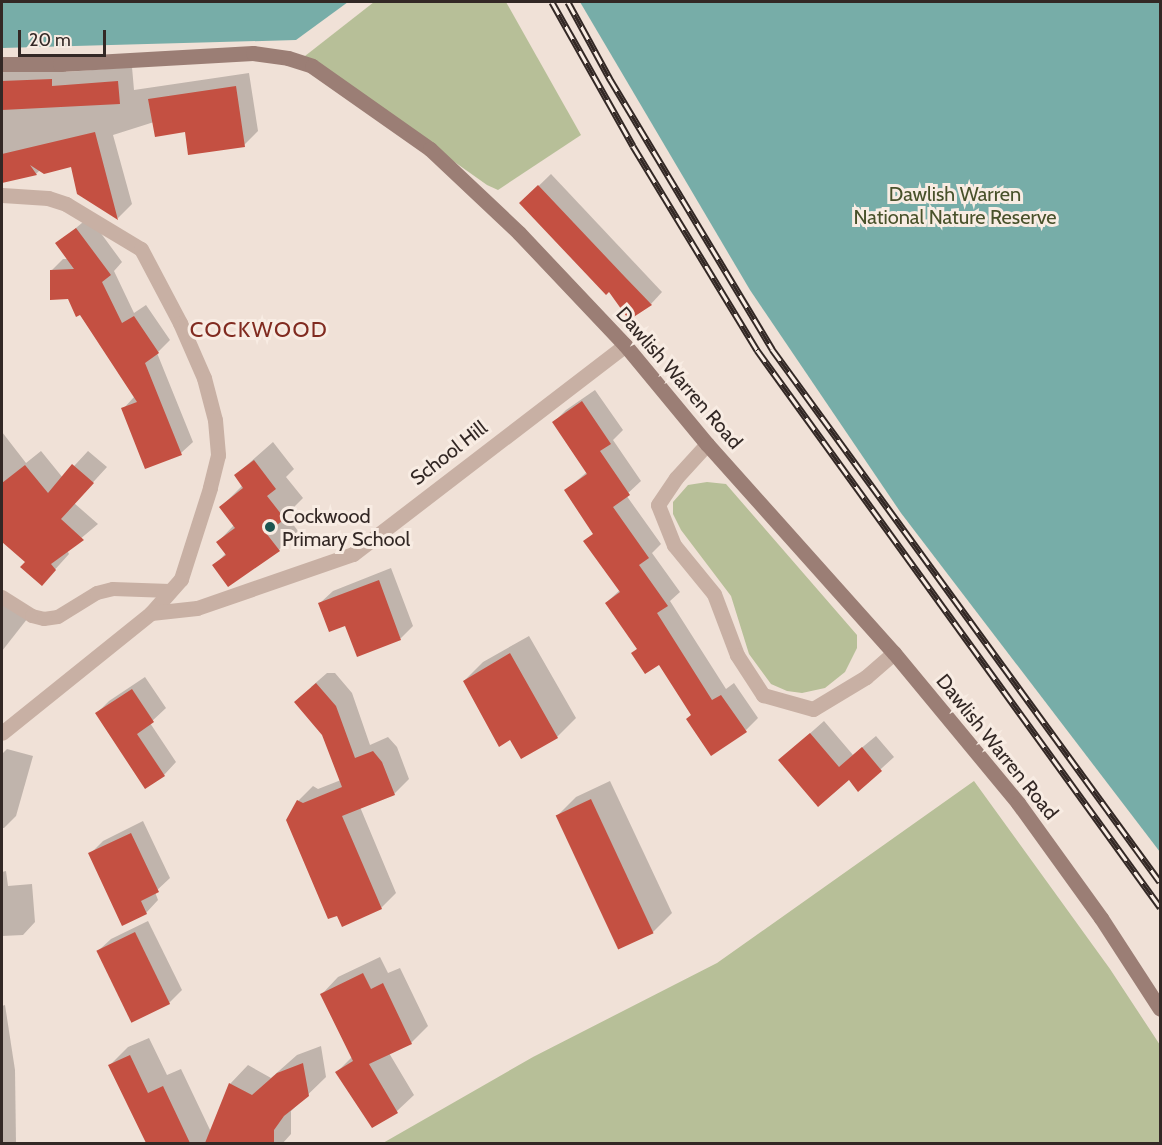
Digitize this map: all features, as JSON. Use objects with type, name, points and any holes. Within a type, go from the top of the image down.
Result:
[{"type":"street","name":"Dawlish Warren Road","points":[[2,64],[60,64],[253,53],[288,58],[312,66],[430,149],[519,233],[625,345],[707,444],[894,653],[1018,803],[1101,918],[1161,1009]]},
{"type":"street","points":[[2,195],[48,198],[66,204],[141,249],[180,323],[204,378],[215,420],[218,455],[181,579],[151,613],[2,733]]},
{"type":"street","name":"School Hill","points":[[151,613],[197,608],[353,554],[625,345]]},
{"type":"street","points":[[707,444],[676,478],[658,505],[674,545],[714,594],[737,655],[763,695],[813,710],[866,677],[894,653]]},
{"type":"lane","points":[[2,597],[32,616],[44,619],[58,617],[97,593],[113,589],[170,591]]},
{"type":"green space","points":[[374,2],[506,2],[581,135],[498,190],[487,185],[305,56]]},
{"type":"green space","points":[[707,482],[726,484],[857,635],[857,648],[845,672],[825,688],[802,693],[787,691],[771,684],[749,654],[731,596],[681,530],[673,514],[673,502],[688,485]]},
{"type":"green space","points":[[974,781],[1110,969],[1160,1045],[1160,1143],[383,1143],[533,1057],[717,963]]},
{"type":"water","points":[[2,2],[348,2],[296,40],[2,48]]},
{"type":"water","name":"Dawlish Warren National Nature Reserve","points":[[580,2],[1160,2],[1160,852],[901,513],[750,290]]},
{"type":"building","points":[[52,79],[52,86],[118,81],[120,104],[2,110],[2,81]]},
{"type":"building","points":[[236,86],[245,147],[188,155],[185,132],[155,137],[148,99]]},
{"type":"building","points":[[95,132],[118,220],[77,194],[71,167],[44,174],[30,165],[37,175],[2,183],[2,154]]},
{"type":"building","points":[[538,185],[652,305],[629,320],[609,292],[606,295],[519,203]]},
{"type":"building","points":[[76,228],[111,275],[102,282],[122,323],[134,316],[159,353],[145,363],[182,455],[145,469],[121,408],[137,402],[80,315],[76,317],[68,299],[50,300],[50,270],[74,269],[55,243]]},
{"type":"building","points":[[582,401],[611,444],[600,451],[630,495],[613,507],[649,558],[639,565],[668,606],[657,613],[712,700],[721,695],[747,732],[711,756],[686,719],[691,715],[659,665],[645,674],[631,653],[637,649],[605,603],[620,592],[583,541],[593,534],[564,490],[587,474],[552,422]]},
{"type":"building","points":[[254,460],[276,489],[267,496],[285,519],[266,533],[280,551],[228,587],[212,565],[226,555],[216,542],[235,528],[219,507],[243,488],[234,475]]},
{"type":"building","points":[[72,464],[94,483],[61,519],[84,540],[51,564],[56,570],[42,586],[20,567],[25,562],[2,542],[2,483],[25,465],[48,493]]},
{"type":"building","points":[[379,580],[401,640],[357,657],[345,626],[329,632],[318,603]]},
{"type":"building","points":[[510,653],[558,738],[521,759],[510,740],[499,747],[463,681]]},
{"type":"building","points":[[316,683],[336,706],[355,758],[373,751],[382,762],[395,795],[342,816],[382,909],[342,927],[337,916],[328,919],[286,820],[297,800],[303,803],[342,787],[322,735],[294,702]]},
{"type":"building","points":[[132,689],[154,722],[137,734],[165,776],[145,789],[95,713]]},
{"type":"building","points":[[810,733],[839,767],[862,747],[882,771],[858,792],[849,780],[818,807],[778,760]]},
{"type":"building","points":[[591,799],[654,933],[618,950],[556,815]]},
{"type":"building","points":[[131,833],[159,892],[141,901],[147,914],[122,926],[88,853]]},
{"type":"building","points":[[135,932],[170,1004],[131,1023],[96,951]]},
{"type":"building","points":[[363,973],[371,989],[383,983],[412,1044],[369,1064],[398,1113],[372,1128],[335,1072],[353,1061],[320,994]]},
{"type":"building","points":[[130,1055],[148,1093],[163,1086],[190,1143],[146,1143],[108,1065]]},
{"type":"building","points":[[303,1063],[309,1096],[284,1116],[274,1130],[274,1143],[205,1143],[229,1083],[252,1095],[277,1073]]},
{"type":"railway","points":[[552,2],[633,146],[757,350],[1160,907]]},
{"type":"railway","points":[[568,2],[610,79],[772,349],[1160,882]]},
{"type":"place","name":"Cockwood Primary School","points":[[270,527]]},
{"type":"district","name":"COCKWOOD","points":[[259,330]]}]
